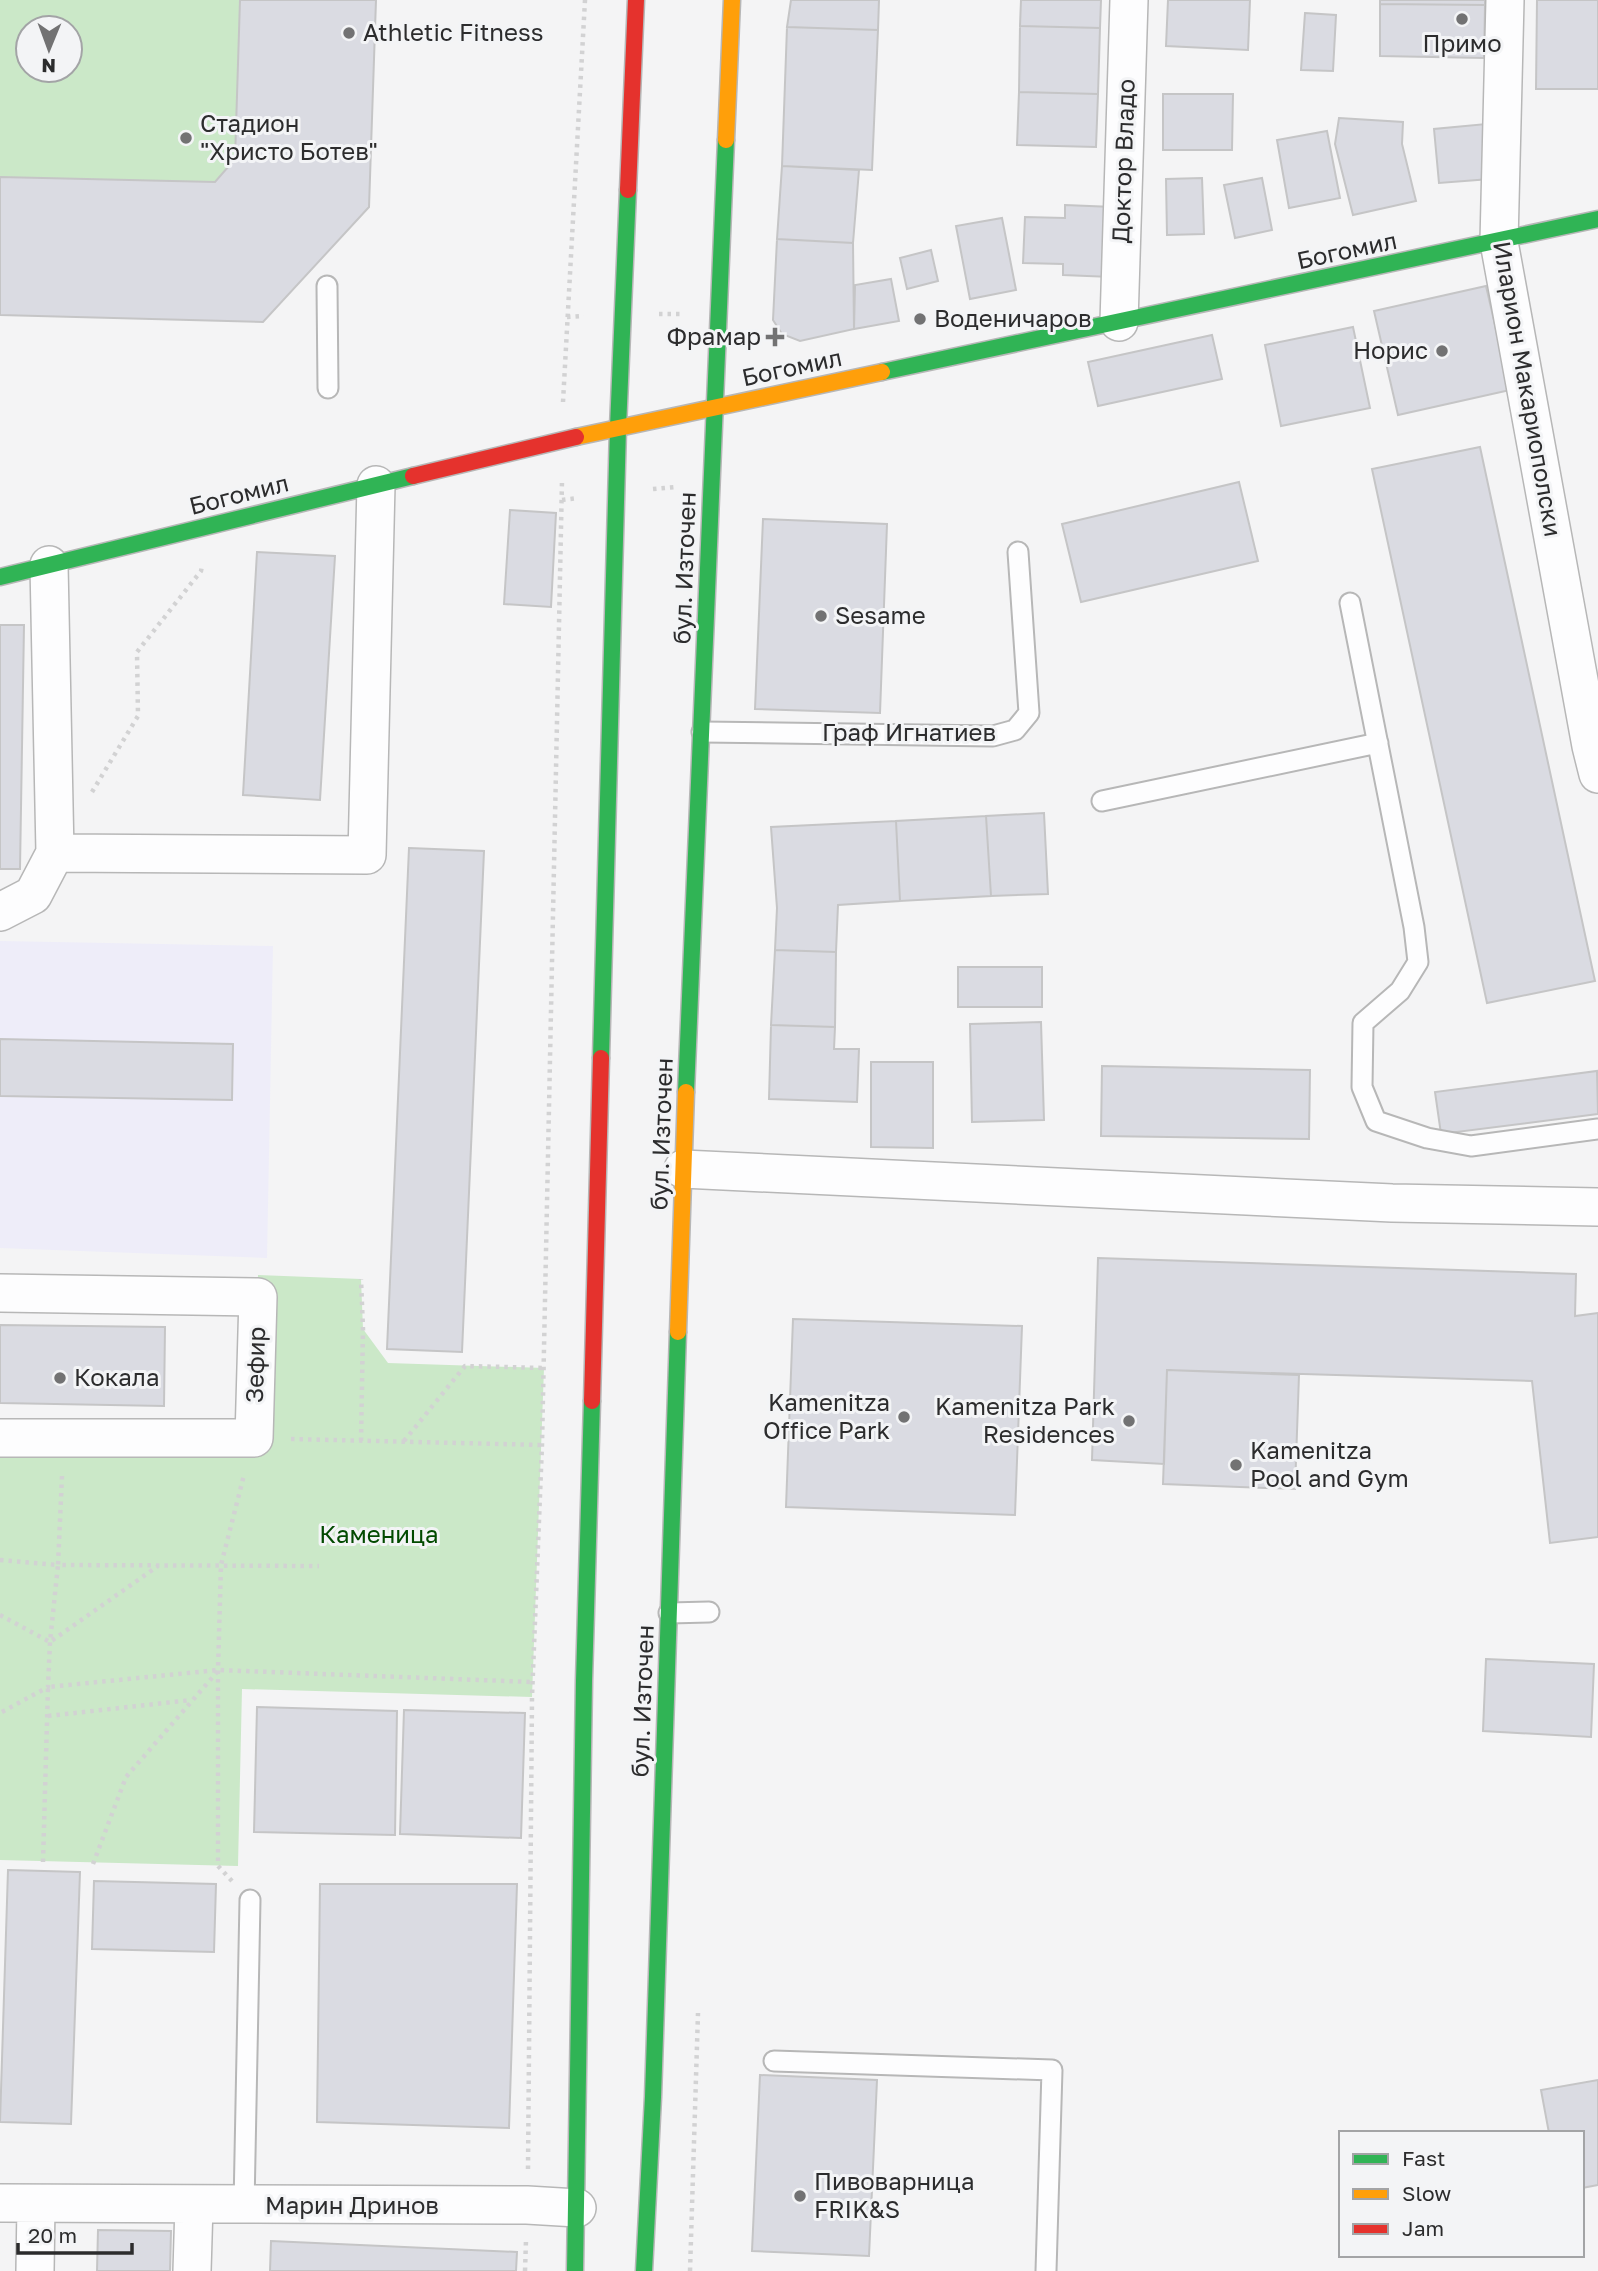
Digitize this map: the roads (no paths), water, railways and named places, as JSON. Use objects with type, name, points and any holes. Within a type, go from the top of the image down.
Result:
[{"type":"main road","points":[[575,2271],[584,1681],[618,428],[636,0]]},
{"type":"main road","name":"бул. Източен","points":[[644,2271],[653,2097],[683,1169],[732,0]]},
{"type":"main road","name":"Богомил","points":[[0,577],[618,428],[1598,219]]},
{"type":"street","name":"Доктор Владо","points":[[1119,322],[1129,0]]},
{"type":"street","name":"Иларион Макариополски","points":[[1505,0],[1499,242],[1595,755]]},
{"type":"street","points":[[55,853],[367,855],[376,485]]},
{"type":"street","points":[[0,912],[33,895],[55,853],[49,565]]},
{"type":"street","points":[[683,1169],[1378,1202],[1598,1207]]},
{"type":"street","name":"Зефир","points":[[0,1293],[258,1297],[254,1438],[0,1438]]},
{"type":"street","name":"Марин Дринов","points":[[0,2203],[578,2208]]},
{"type":"street","points":[[35,2271],[36,2204]]},
{"type":"street","points":[[192,2271],[194,2205]]},
{"type":"lane","points":[[327,286],[328,387]]},
{"type":"lane","name":"Граф Игнатиев","points":[[702,732],[993,736],[1015,730],[1029,713],[1018,552]]},
{"type":"lane","points":[[1350,603],[1414,927],[1418,962],[1400,991],[1363,1023],[1362,1087],[1376,1121],[1427,1138],[1471,1146],[1598,1129]]},
{"type":"lane","points":[[1102,802],[1378,743]]},
{"type":"lane","points":[[669,1613],[709,1612]]},
{"type":"lane","points":[[244,2206],[250,1900]]},
{"type":"lane","points":[[774,2061],[1052,2070],[1046,2271]]},
{"type":"place","name":"Примо","points":[[1462,19]]},
{"type":"place","name":"Athletic Fitness","points":[[349,33]]},
{"type":"place","name":"Стадион \"Христо Ботев\"","points":[[186,138]]},
{"type":"place","name":"Воденичаров","points":[[920,319]]},
{"type":"place","name":"Фрамар","points":[[775,337]]},
{"type":"place","name":"Норис","points":[[1442,351]]},
{"type":"place","name":"Sesame","points":[[821,616]]},
{"type":"place","name":"Кокала","points":[[60,1378]]},
{"type":"place","name":"Kamenitza Office Park","points":[[904,1417]]},
{"type":"place","name":"Kamenitza Park Residences","points":[[1129,1421]]},
{"type":"place","name":"Kamenitza Pool and Gym","points":[[1236,1465]]},
{"type":"place","name":"Пивоварница FRIK&S","points":[[800,2196]]},
{"type":"park label","name":"Каменица","points":[[379,1535]]}]
